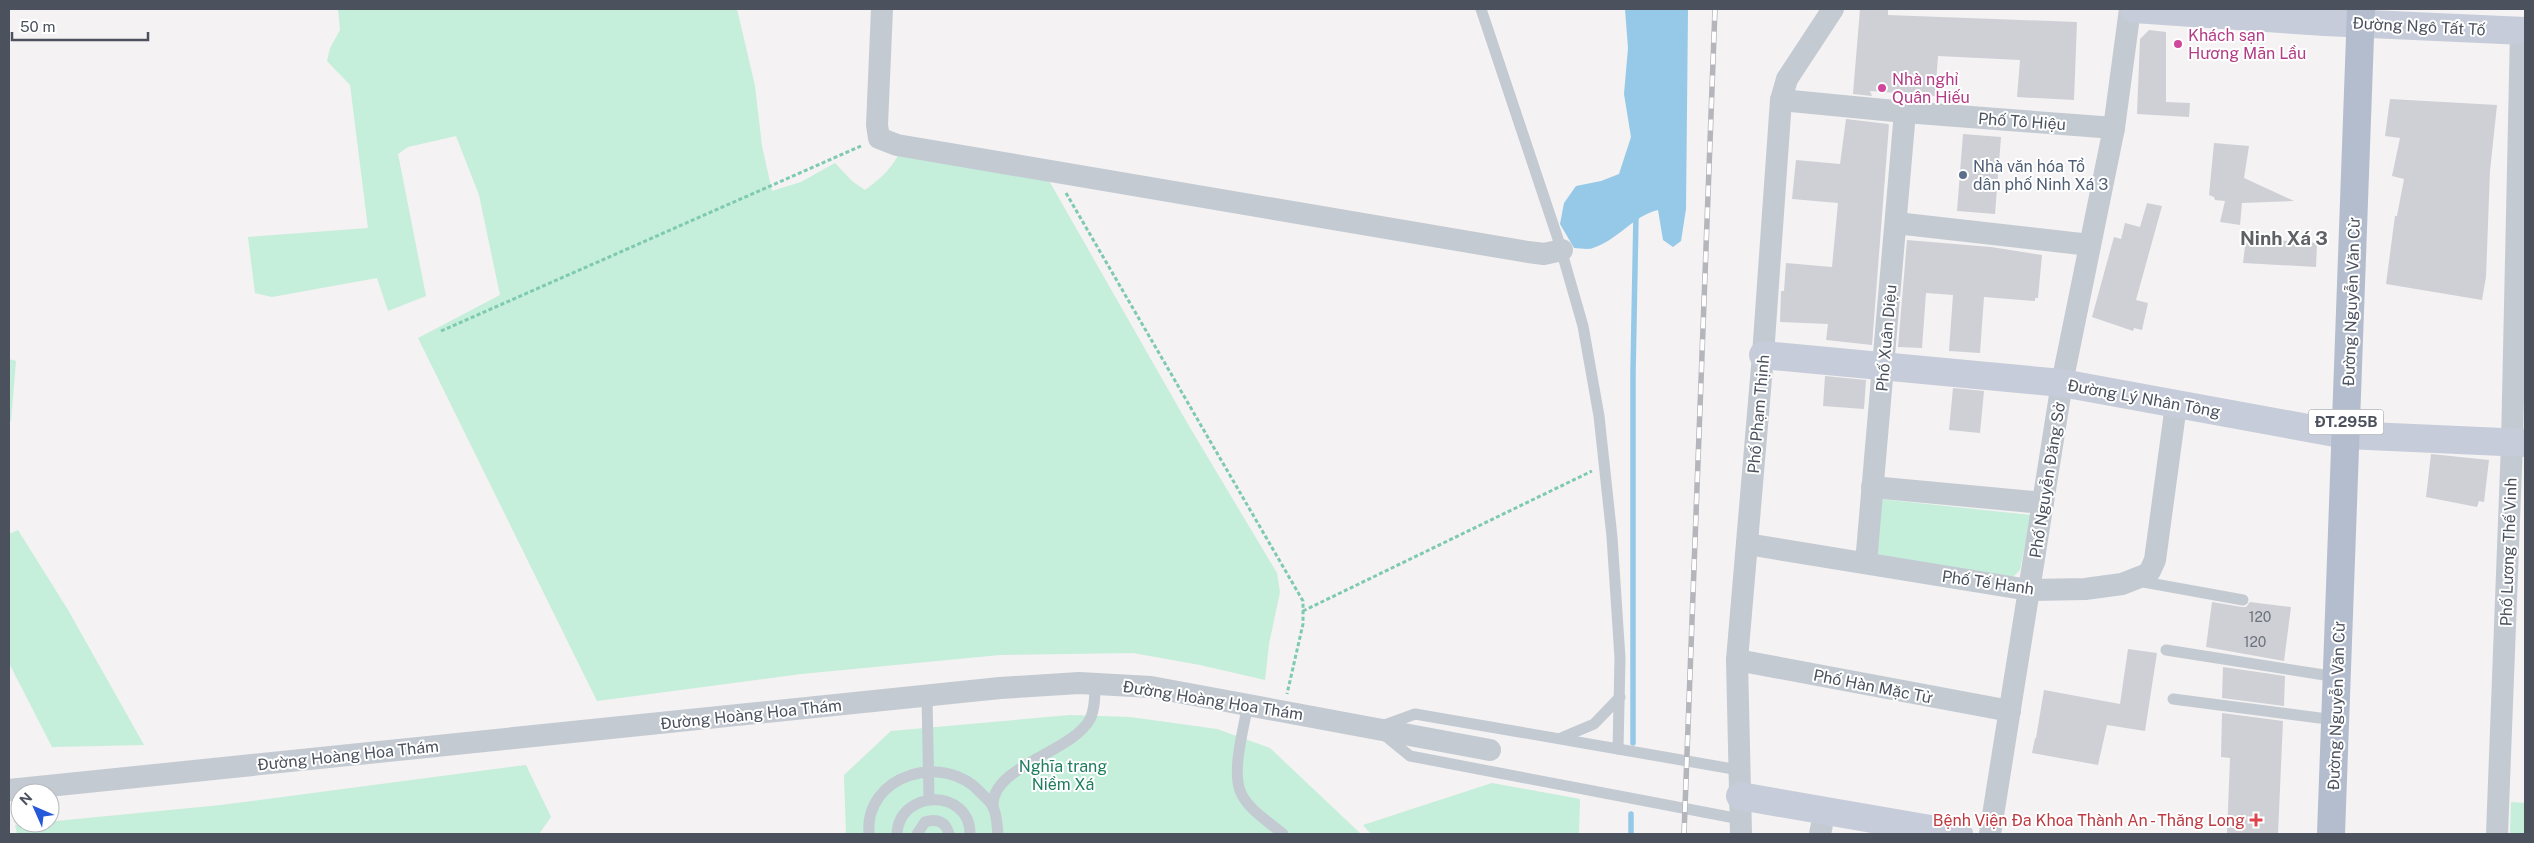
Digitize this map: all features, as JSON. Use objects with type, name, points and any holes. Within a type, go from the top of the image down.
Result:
[{"type":"main road","name":"Đường Nguyễn Văn Cừ","points":[[2331,834],[2360,16]]},
{"type":"street","points":[[882,9],[877,125],[879,138],[897,145],[1528,252],[1544,254],[1562,250]]},
{"type":"street","name":"Phố Phạm Thịnh","points":[[1740,805],[1737,660],[1763,355],[1781,100],[1786,79],[1833,9]]},
{"type":"street","name":"Phố Nguyễn Đăng Sở","points":[[1990,834],[2062,383],[2114,128],[2130,9]]},
{"type":"street","name":"Đường Ngô Tất Tố","points":[[2134,9],[2360,16],[2523,31]]},
{"type":"street","name":"Phố Lương Thế Vinh","points":[[2497,834],[2519,443],[2523,31]]},
{"type":"street","name":"Phố Tô Hiệu","points":[[1781,100],[1905,112],[2114,128]]},
{"type":"street","name":"Phố Xuân Diệu","points":[[1866,563],[1905,112]]},
{"type":"street","points":[[1896,223],[2090,245]]},
{"type":"street","name":"Đường Lý Nhân Tông","points":[[1763,355],[2062,383],[2346,435],[2519,443]]},
{"type":"street","name":"Phố Tế Hanh","points":[[1747,544],[2029,590],[2084,589],[2132,580],[2150,571],[2155,560],[2176,405]]},
{"type":"street","points":[[1872,487],[2043,502]]},
{"type":"street","name":"Phố Hàn Mặc Tử","points":[[1737,660],[2010,711]]},
{"type":"street","name":"Đường Hoàng Hoa Thám","points":[[9,790],[927,696],[1010,688],[1095,684],[1151,687],[1283,710],[1490,750]]},
{"type":"street","points":[[1740,805],[1822,822],[1955,834]]},
{"type":"lane","points":[[1481,9],[1562,250],[1583,326],[1599,416],[1620,658],[1618,749]]},
{"type":"lane","points":[[2132,580],[2243,600]]},
{"type":"lane","points":[[2166,650],[2337,677]]},
{"type":"lane","points":[[998,834],[993,798],[1001,782],[1074,736],[1090,719],[1095,684]]},
{"type":"lane","points":[[927,696],[929,799]]},
{"type":"lane","points":[[1559,738],[1594,724],[1620,697]]},
{"type":"lane","points":[[2173,699],[2335,720]]},
{"type":"lane","points":[[1248,704],[1237,776],[1241,793],[1254,810],[1283,834]]},
{"type":"lane","points":[[1376,728],[1415,714],[1618,749],[1740,805]]},
{"type":"lane","points":[[1376,728],[1410,756],[1740,805]]},
{"type":"lane","points":[[869,834],[870,818],[884,791],[909,775],[920,771],[952,774],[966,780],[993,807]]},
{"type":"lane","points":[[897,834],[898,823],[904,813],[915,803],[929,799],[941,799],[956,806],[968,821],[970,834]]},
{"type":"lane","points":[[942,823],[956,806]]},
{"type":"lane","points":[[904,813],[919,830],[930,820],[942,823],[949,834]]},
{"type":"path","points":[[441,331],[879,138]]},
{"type":"path","points":[[1053,171],[1303,601],[1303,624],[1283,710]]},
{"type":"path","points":[[1303,611],[1533,497],[1604,465]]},
{"type":"green space","points":[[338,9],[737,9],[755,86],[762,146],[772,191],[801,182],[835,163],[852,181],[865,190],[885,173],[900,151],[1048,179],[1189,426],[1277,573],[1280,592],[1269,644],[1265,680],[1200,665],[1133,653],[1000,655],[801,674],[597,701],[418,338],[500,295],[479,195],[456,136],[408,147],[398,154],[426,296],[388,311],[377,278],[272,297],[255,293],[248,237],[368,228],[350,85],[327,61],[330,48],[340,30]]},
{"type":"green space","points":[[9,359],[16,361],[11,421],[9,421]]},
{"type":"green space","points":[[1880,499],[2031,515],[2020,570],[2012,578],[1874,557]]},
{"type":"green space","points":[[18,530],[68,610],[144,745],[52,747],[9,663],[9,534]]},
{"type":"green space","name":"Nghĩa trang Niềm Xá","points":[[1070,715],[1130,717],[1217,729],[1270,748],[1361,834],[846,834],[844,775],[891,731]]},
{"type":"green space","points":[[526,765],[551,817],[539,834],[17,833],[60,833],[60,821],[221,805]]},
{"type":"green space","points":[[1492,783],[1580,799],[1579,834],[1371,834],[1363,825]]},
{"type":"green space","points":[[2511,802],[2525,803],[2525,834],[2510,834]]},
{"type":"water","points":[[1625,9],[1688,9],[1686,209],[1681,241],[1673,247],[1663,240],[1658,210],[1641,217],[1610,240],[1591,249],[1574,248],[1560,224],[1564,203],[1576,186],[1601,181],[1619,174],[1631,137],[1624,94],[1628,48]]},
{"type":"building","points":[[1860,9],[1888,9],[1888,15],[2077,22],[2074,100],[2017,97],[2020,60],[1938,56],[1935,96],[1870,91],[1872,96],[1853,94]]},
{"type":"building","points":[[2149,30],[2166,32],[2166,102],[2190,103],[2189,117],[2137,114],[2140,39]]},
{"type":"building","points":[[2390,99],[2497,105],[2490,171],[2486,277],[2482,300],[2386,284],[2395,216],[2397,216],[2404,179],[2392,176],[2400,138],[2385,136]]},
{"type":"building","points":[[1846,119],[1889,125],[1872,345],[1826,340],[1828,324],[1780,322],[1781,291],[1784,291],[1786,263],[1832,267],[1838,203],[1792,199],[1796,160],[1840,164]]},
{"type":"building","points":[[1963,134],[2001,137],[1995,214],[1957,211]]},
{"type":"building","points":[[2214,143],[2249,146],[2244,178],[2294,201],[2242,203],[2240,225],[2220,222],[2225,201],[2215,200],[2214,197],[2209,195]]},
{"type":"building","points":[[2147,203],[2162,206],[2136,300],[2148,303],[2142,330],[2134,328],[2133,331],[2092,317],[2114,237],[2121,239],[2125,223],[2140,227]]},
{"type":"building","points":[[2246,238],[2317,243],[2316,267],[2243,263]]},
{"type":"building","points":[[1907,240],[1991,247],[2042,255],[2038,298],[2035,298],[2035,301],[1984,297],[1980,353],[1949,351],[1953,295],[1926,293],[1922,348],[1898,347]]},
{"type":"building","points":[[1825,376],[1866,380],[1864,409],[1823,406]]},
{"type":"building","points":[[1953,388],[1984,391],[1980,433],[1949,430]]},
{"type":"building","points":[[2431,454],[2489,460],[2484,502],[2479,501],[2477,507],[2426,497]]},
{"type":"building","points":[[2212,602],[2242,607],[2246,607],[2250,602],[2291,607],[2284,661],[2206,647]]},
{"type":"building","points":[[2128,649],[2157,653],[2145,731],[2107,725],[2098,765],[2032,753],[2044,690],[2120,704]]},
{"type":"building","points":[[2223,667],[2285,676],[2284,706],[2222,698]]},
{"type":"building","points":[[2222,713],[2283,721],[2278,834],[2227,834],[2230,758],[2221,757]]},
{"type":"waterway","points":[[1633,743],[1633,373],[1636,215]]},
{"type":"waterway","points":[[1631,814],[1631,834]]},
{"type":"railway","points":[[1684,834],[1715,9]]},
{"type":"place","name":"Khách sạn Hương Mãn Lầu","points":[[2178,44]]},
{"type":"place","name":"Nhà nghỉ Quân Hiếu","points":[[1882,88]]},
{"type":"place","name":"Nhà văn hóa Tổ dân phố Ninh Xá 3","points":[[1963,175]]},
{"type":"place","name":"Bệnh Viện Đa Khoa Thành An - Thăng Long","points":[[2256,820]]},
{"type":"district","name":"Ninh Xá 3","points":[[2284,238]]}]
